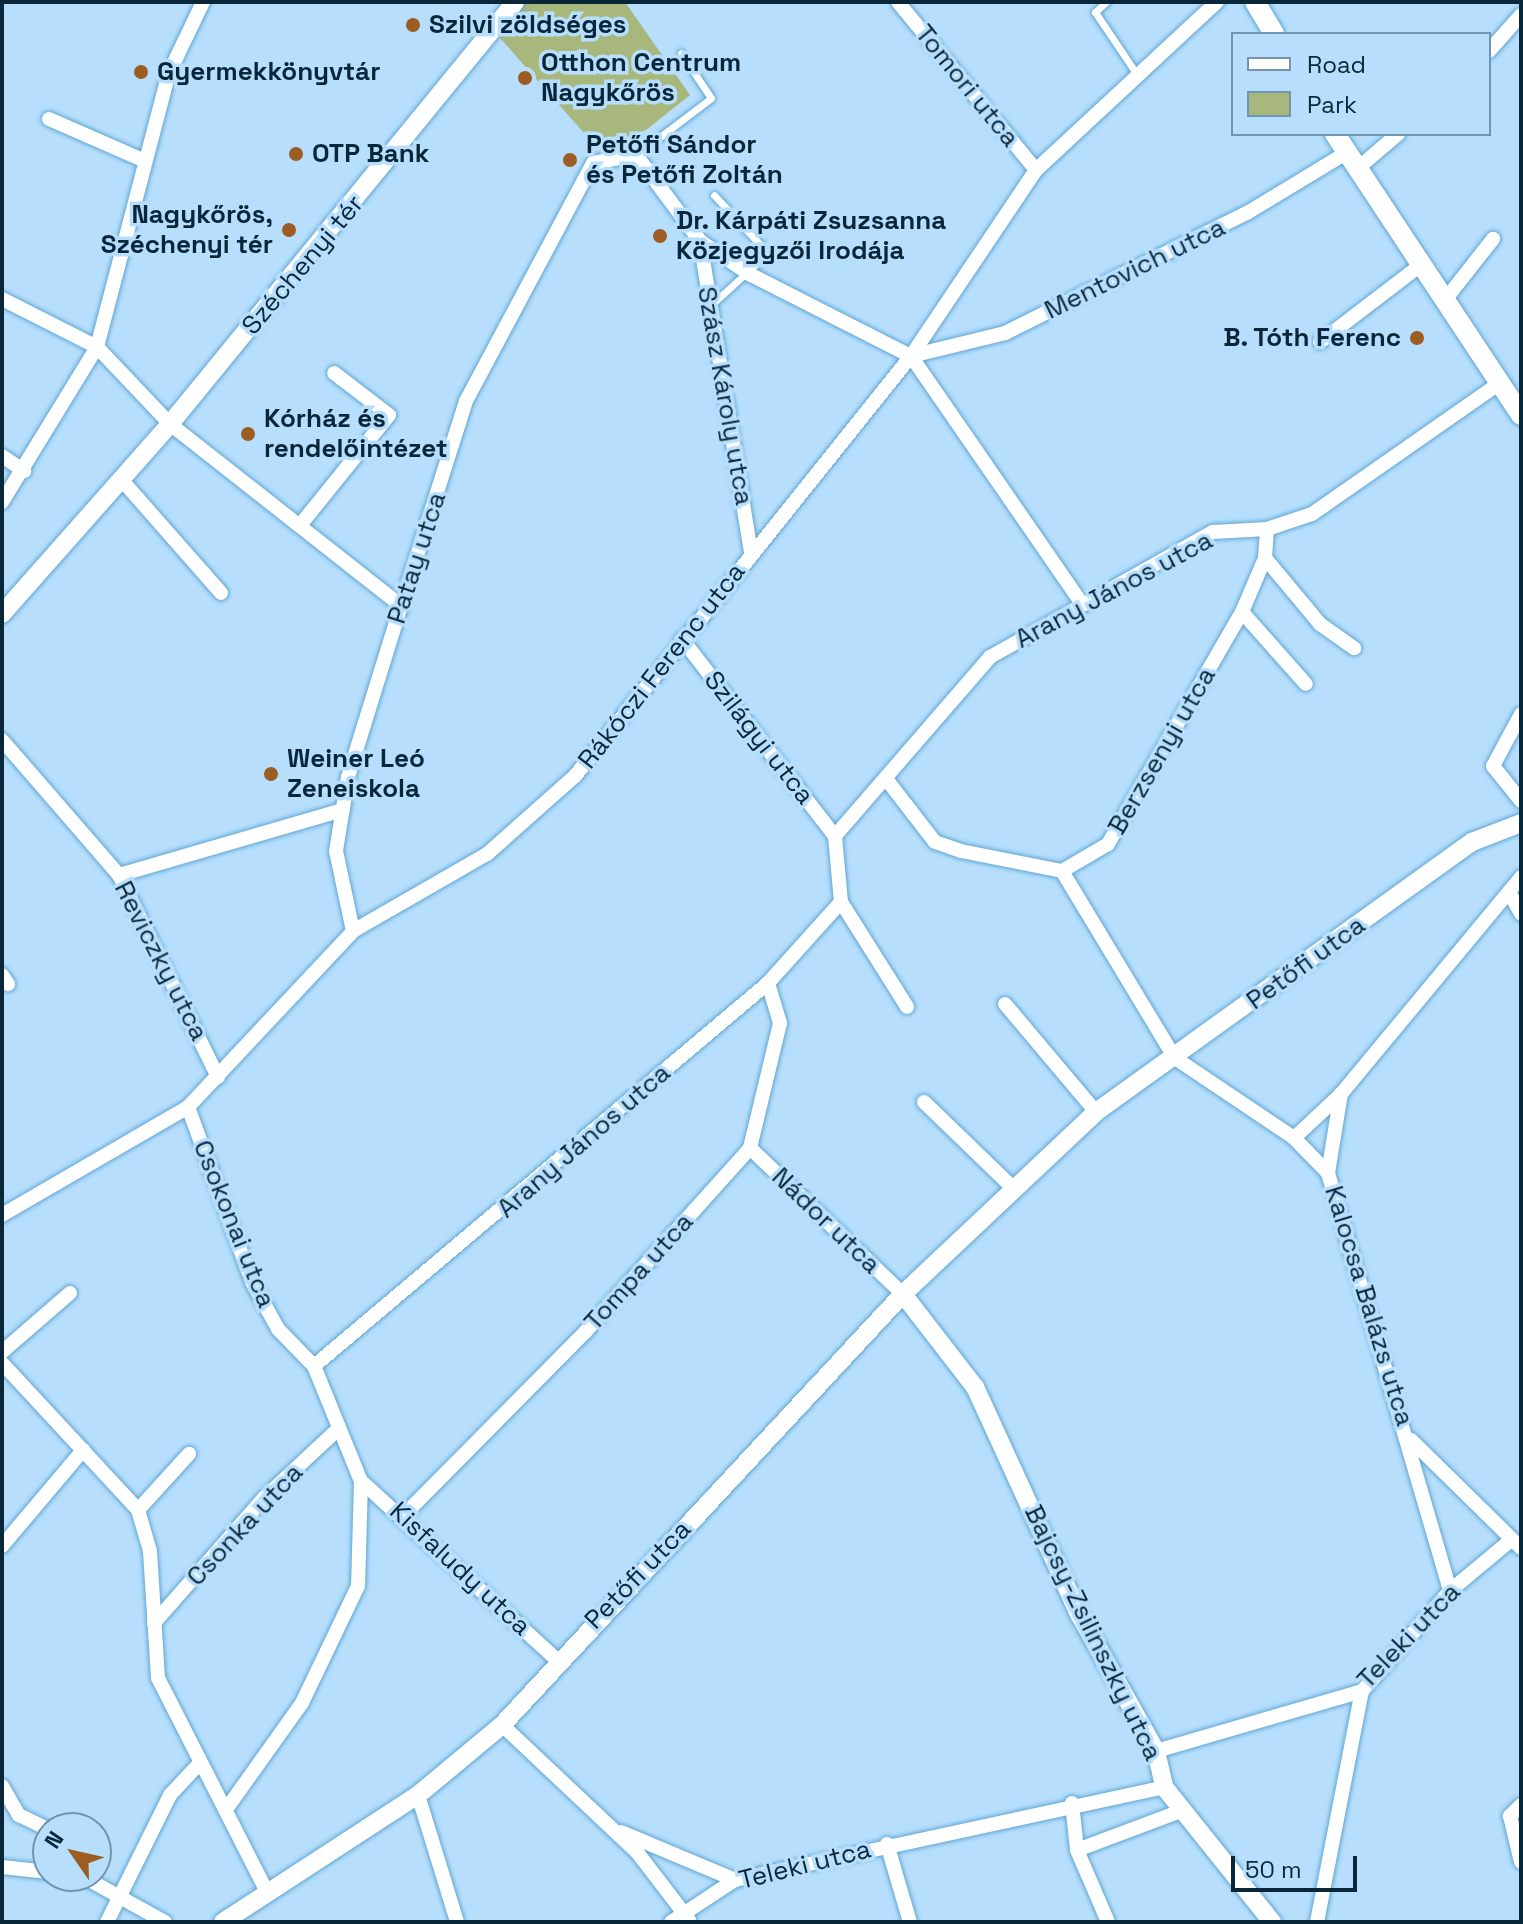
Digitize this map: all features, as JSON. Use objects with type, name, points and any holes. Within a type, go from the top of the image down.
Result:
[{"type":"main road","points":[[1255,2],[1273,32]]},
{"type":"main road","points":[[1336,136],[1521,415]]},
{"type":"street","points":[[2,502],[24,471],[97,347],[169,73],[203,2]]},
{"type":"street","name":"Tomori utca","points":[[898,2],[1036,170]]},
{"type":"street","name":"Rákóczi Ferenc utca","points":[[2,1215],[188,1107],[353,931],[487,854],[575,776],[751,552],[911,356],[1036,170],[1136,73],[1217,2]]},
{"type":"street","name":"Széchenyi tér","points":[[2,614],[170,424],[512,6]]},
{"type":"street","points":[[1491,49],[1520,20]]},
{"type":"street","points":[[49,119],[145,161]]},
{"type":"street","name":"Mentovich utca","points":[[911,356],[1005,333],[1352,161],[1395,136]]},
{"type":"street","points":[[636,155],[700,241],[751,275],[911,356],[1081,602]]},
{"type":"street","name":"Patay utca","points":[[353,931],[336,851],[343,810],[401,606],[466,401],[593,163],[636,155]]},
{"type":"street","points":[[1445,300],[1493,239]]},
{"type":"street","name":"Szász Károly utca","points":[[700,241],[708,307],[751,552]]},
{"type":"street","points":[[1320,342],[1422,264]]},
{"type":"street","points":[[2,299],[97,347],[170,424],[301,524],[401,606]]},
{"type":"street","points":[[301,524],[389,415],[334,373]]},
{"type":"street","name":"Arany János utca","points":[[835,836],[887,780],[990,657],[1081,602],[1213,532],[1267,529],[1312,514],[1500,383]]},
{"type":"street","points":[[2,456],[24,471]]},
{"type":"street","points":[[120,478],[221,593]]},
{"type":"street","name":"Berzsenyi utca","points":[[1062,871],[1108,844],[1242,612],[1265,558],[1267,529]]},
{"type":"street","points":[[1265,558],[1320,624],[1354,648]]},
{"type":"street","points":[[1242,612],[1306,684]]},
{"type":"street","name":"Szilágyi utca","points":[[682,639],[835,836]]},
{"type":"street","points":[[1521,714],[1493,766],[1521,801]]},
{"type":"street","name":"Reviczky utca","points":[[2,740],[119,875],[218,1077]]},
{"type":"street","points":[[887,780],[935,842],[1062,871],[1175,1058]]},
{"type":"street","points":[[119,875],[343,810]]},
{"type":"street","name":"Petőfi utca","points":[[228,1921],[265,1888],[418,1795],[502,1725],[556,1659],[903,1294],[1012,1187],[1096,1112],[1472,842],[1521,823]]},
{"type":"street","points":[[835,836],[841,902],[907,1007]]},
{"type":"street","points":[[1294,1138],[1341,1094],[1521,877]]},
{"type":"street","points":[[1509,892],[1521,914]]},
{"type":"street","name":"Arany János utca","points":[[314,1366],[768,983],[841,902]]},
{"type":"street","name":"Tompa utca","points":[[405,1514],[586,1331],[750,1148],[780,1023],[768,983]]},
{"type":"street","points":[[1005,1004],[1096,1112]]},
{"type":"street","name":"Kalocsa Balázs utca","points":[[1175,1058],[1294,1138],[1328,1173],[1410,1440],[1450,1591]]},
{"type":"street","points":[[1328,1173],[1341,1094]]},
{"type":"street","points":[[924,1102],[1012,1187]]},
{"type":"street","name":"Csokonai utca","points":[[188,1107],[252,1282],[278,1329],[314,1366],[337,1430],[361,1481],[358,1586],[302,1703],[227,1808]]},
{"type":"street","name":"Nádor utca","points":[[750,1148],[903,1294]]},
{"type":"street","points":[[2,1352],[70,1293]]},
{"type":"street","name":"Bajcsy-Zsilinszky utca","points":[[903,1294],[975,1387],[1079,1614],[1156,1751],[1164,1787],[1272,1922]]},
{"type":"street","points":[[2,1363],[138,1510],[154,1623],[158,1678],[197,1766],[227,1808],[265,1888]]},
{"type":"street","name":"Csonka utca","points":[[154,1623],[264,1498],[337,1430]]},
{"type":"street","name":"Kalocsa Balázs utca","points":[[1410,1440],[1516,1544]]},
{"type":"street","points":[[2,1546],[83,1450]]},
{"type":"street","points":[[138,1510],[189,1454]]},
{"type":"street","name":"Kisfaludy utca","points":[[361,1481],[405,1514],[556,1659]]},
{"type":"street","name":"Teleki utca","points":[[1156,1751],[1362,1691],[1450,1591],[1516,1544]]},
{"type":"street","points":[[1317,1922],[1362,1691]]},
{"type":"street","points":[[502,1725],[614,1830],[688,1918]]},
{"type":"street","points":[[107,1922],[170,1795],[197,1766]]},
{"type":"street","points":[[2,1786],[19,1815],[32,1821]]},
{"type":"street","name":"Teleki utca","points":[[671,1922],[688,1918],[735,1880],[1072,1803],[1164,1787]]},
{"type":"street","points":[[418,1795],[457,1922]]},
{"type":"street","points":[[1072,1803],[1077,1850],[1108,1922]]},
{"type":"street","points":[[1521,1805],[1510,1816],[1521,1862]]},
{"type":"street","points":[[1077,1850],[1181,1811]]},
{"type":"street","points":[[614,1830],[735,1880]]},
{"type":"street","points":[[887,1844],[910,1922]]},
{"type":"street","points":[[2,1867],[32,1870]]},
{"type":"street","points":[[112,1891],[165,1922]]},
{"type":"lane","points":[[1106,2],[1095,12],[1136,73]]},
{"type":"lane","points":[[636,155],[711,98],[681,53]]},
{"type":"lane","points":[[708,307],[751,275],[768,253],[714,195]]},
{"type":"green space","points":[[515,2],[625,2],[690,95],[646,130],[598,149],[493,30]]},
{"type":"place","name":"Szilvi zöldséges","points":[[413,25]]},
{"type":"place","name":"Gyermekkönyvtár","points":[[141,72]]},
{"type":"place","name":"Otthon Centrum Nagykőrös","points":[[525,78]]},
{"type":"place","name":"OTP Bank","points":[[296,154]]},
{"type":"place","name":"Petőfi Sándor és Petőfi Zoltán","points":[[570,160]]},
{"type":"place","name":"Nagykőrös, Széchenyi tér","points":[[289,230]]},
{"type":"place","name":"Dr. Kárpáti Zsuzsanna Közjegyzői Irodája","points":[[660,236]]},
{"type":"place","name":"B. Tóth Ferenc","points":[[1417,338]]},
{"type":"place","name":"Kórház és rendelőintézet","points":[[248,434]]},
{"type":"place","name":"Weiner Leó Zeneiskola","points":[[271,774]]}]
